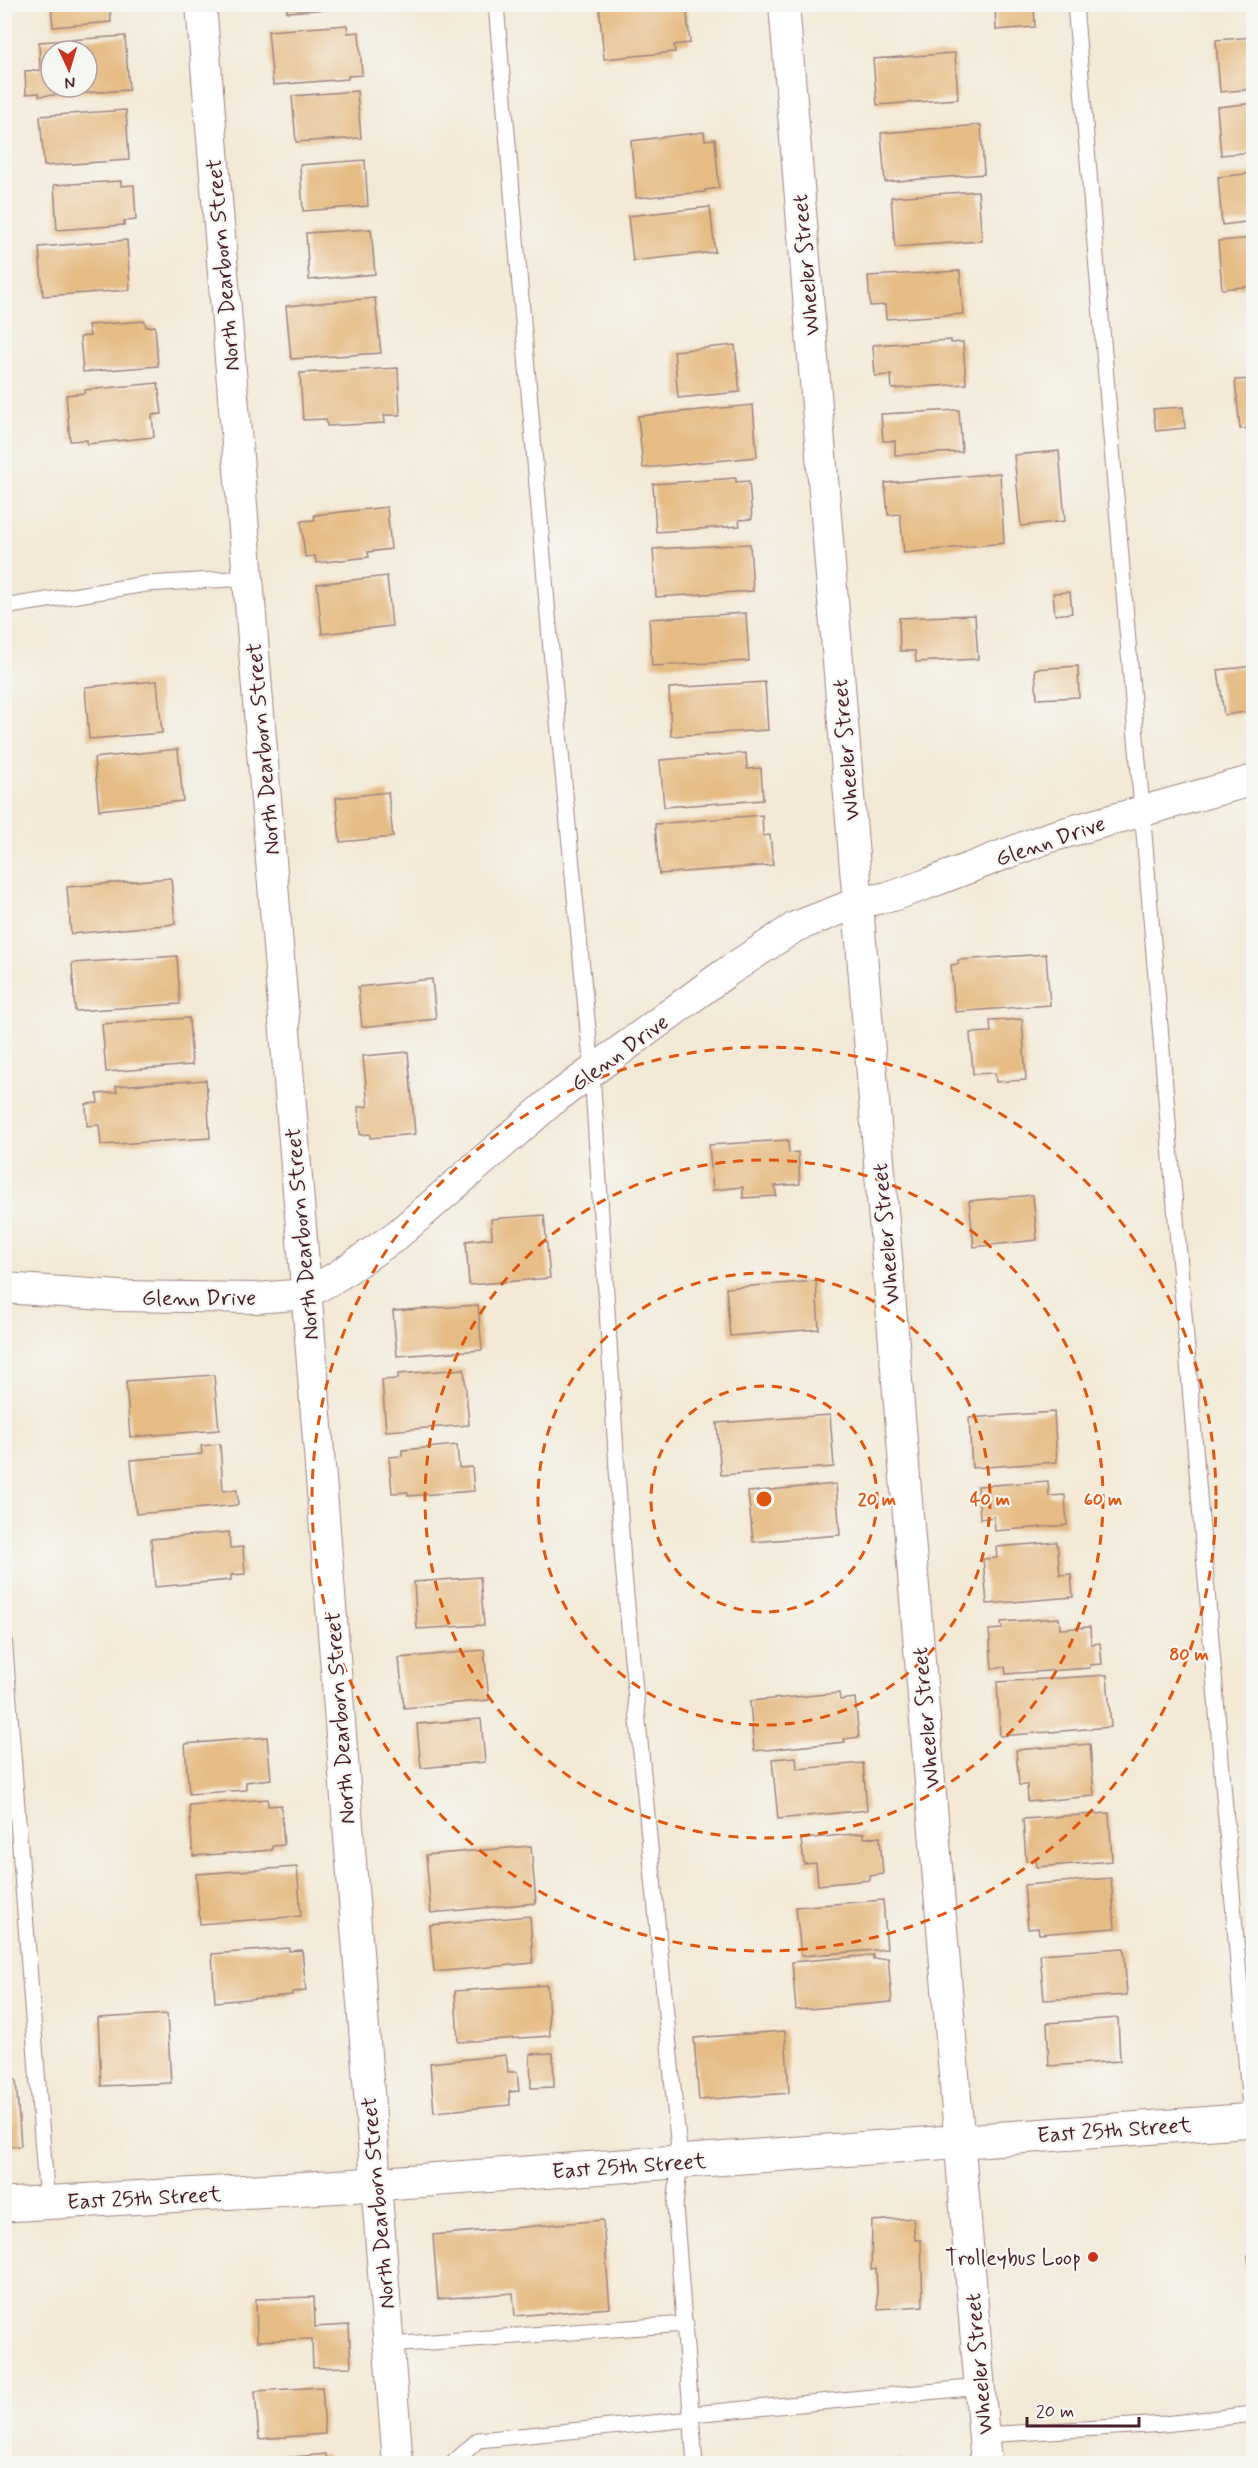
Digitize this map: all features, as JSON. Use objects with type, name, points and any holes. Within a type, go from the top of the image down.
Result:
[{"type":"street","name":"North Dearborn Street","points":[[201,4],[398,2463]]},
{"type":"street","name":"Wheeler Street","points":[[784,4],[984,2449]]},
{"type":"street","name":"Glenn Drive","points":[[4,1288],[119,1296],[256,1298],[306,1294],[339,1275],[396,1236],[544,1107],[724,974],[795,927],[857,903],[893,896],[1050,837],[1254,780]]},
{"type":"street","name":"East 25th Street","points":[[4,2205],[376,2184],[1252,2120]]},
{"type":"lane","points":[[495,4],[552,662],[592,1071],[623,1564],[680,2161],[675,2206],[686,2324],[695,2463]]},
{"type":"lane","points":[[1075,4],[1188,1359],[1198,1527],[1252,2120]]},
{"type":"lane","points":[[4,607],[146,584],[248,578]]},
{"type":"lane","points":[[4,1636],[47,2203]]},
{"type":"lane","points":[[388,2345],[686,2324]]},
{"type":"lane","points":[[452,2463],[478,2440],[980,2387]]},
{"type":"lane","points":[[984,2449],[1254,2414]]},
{"type":"building","points":[[51,4],[123,4],[123,8],[110,8],[111,22],[53,27]]},
{"type":"building","points":[[599,4],[686,4],[690,43],[674,45],[675,52],[604,59]]},
{"type":"building","points":[[995,4],[1034,4],[1035,27],[996,30]]},
{"type":"building","points":[[286,5],[375,5],[375,6],[287,12]]},
{"type":"building","points":[[347,25],[348,33],[359,32],[362,75],[348,76],[348,79],[273,85],[268,31]]},
{"type":"building","points":[[125,36],[129,90],[99,92],[99,39],[82,39]]},
{"type":"building","points":[[1254,37],[1254,89],[1220,92],[1216,40]]},
{"type":"building","points":[[955,53],[958,99],[877,105],[873,59]]},
{"type":"building","points":[[39,70],[39,93],[26,94],[25,71]]},
{"type":"building","points":[[357,91],[361,138],[296,142],[292,96]]},
{"type":"building","points":[[1254,103],[1254,152],[1221,155],[1217,107]]},
{"type":"building","points":[[126,110],[129,160],[44,166],[40,116]]},
{"type":"building","points":[[981,125],[984,174],[885,182],[881,133]]},
{"type":"building","points":[[704,132],[705,140],[715,139],[719,188],[705,190],[705,192],[636,198],[631,141]]},
{"type":"building","points":[[365,160],[368,206],[303,211],[300,165]]},
{"type":"building","points":[[1254,173],[1254,221],[1222,225],[1218,177]]},
{"type":"building","points":[[121,181],[121,186],[134,185],[136,220],[124,221],[124,225],[57,230],[54,185]]},
{"type":"building","points":[[978,191],[982,241],[895,247],[891,197]]},
{"type":"building","points":[[710,207],[715,252],[633,261],[628,216]]},
{"type":"building","points":[[371,229],[375,274],[309,280],[306,233]]},
{"type":"building","points":[[1254,238],[1254,286],[1222,289],[1218,241]]},
{"type":"building","points":[[127,240],[130,290],[43,296],[39,247]]},
{"type":"building","points":[[960,271],[963,314],[886,319],[885,305],[870,306],[868,276]]},
{"type":"building","points":[[375,298],[381,353],[291,359],[286,306]]},
{"type":"building","points":[[145,321],[146,327],[155,326],[158,366],[83,372],[80,337],[90,336],[88,325]]},
{"type":"building","points":[[951,340],[951,343],[963,342],[966,384],[892,389],[891,375],[875,376],[873,345]]},
{"type":"building","points":[[735,345],[740,392],[678,398],[674,351]]},
{"type":"building","points":[[398,368],[400,415],[384,415],[385,423],[327,426],[326,419],[303,420],[300,373]]},
{"type":"building","points":[[1254,379],[1254,428],[1240,429],[1235,380]]},
{"type":"building","points":[[158,383],[162,414],[152,415],[154,437],[87,444],[87,440],[70,441],[66,395],[85,393],[85,390]]},
{"type":"building","points":[[753,405],[757,457],[643,468],[638,416]]},
{"type":"building","points":[[1183,407],[1185,428],[1156,431],[1153,409]]},
{"type":"building","points":[[959,410],[962,452],[895,455],[895,441],[883,441],[881,414]]},
{"type":"building","points":[[1059,451],[1065,521],[1021,526],[1014,455]]},
{"type":"building","points":[[1000,473],[1004,543],[904,553],[900,514],[888,515],[885,483]]},
{"type":"building","points":[[736,478],[736,482],[749,481],[752,519],[739,520],[740,526],[656,532],[653,484]]},
{"type":"building","points":[[387,507],[391,549],[368,552],[369,557],[316,563],[315,556],[305,557],[301,521],[315,520],[314,515]]},
{"type":"building","points":[[750,544],[753,591],[656,597],[653,549]]},
{"type":"building","points":[[387,576],[392,626],[322,634],[317,584]]},
{"type":"building","points":[[1070,592],[1072,613],[1055,615],[1053,593]]},
{"type":"building","points":[[746,613],[749,661],[652,666],[649,619]]},
{"type":"building","points":[[975,615],[978,659],[916,662],[915,651],[900,651],[899,618]]},
{"type":"building","points":[[1078,666],[1079,697],[1037,699],[1035,669]]},
{"type":"building","points":[[1254,666],[1254,711],[1224,715],[1218,670]]},
{"type":"building","points":[[157,681],[162,733],[89,739],[85,687]]},
{"type":"building","points":[[765,682],[768,730],[671,736],[669,688]]},
{"type":"building","points":[[178,749],[183,801],[99,810],[94,758]]},
{"type":"building","points":[[746,753],[747,769],[761,768],[763,800],[664,807],[660,760]]},
{"type":"building","points":[[388,792],[393,837],[340,842],[336,798]]},
{"type":"building","points":[[762,815],[763,836],[770,835],[773,865],[659,874],[655,824]]},
{"type":"building","points":[[171,878],[175,924],[71,934],[67,887]]},
{"type":"building","points":[[1046,954],[1050,1005],[955,1012],[951,965],[958,964],[958,960]]},
{"type":"building","points":[[177,956],[180,1004],[75,1011],[72,963]]},
{"type":"building","points":[[432,979],[436,1019],[362,1027],[358,987]]},
{"type":"building","points":[[189,1018],[192,1065],[106,1072],[102,1024]]},
{"type":"building","points":[[1022,1019],[1026,1080],[996,1082],[995,1073],[973,1074],[970,1033],[991,1032],[990,1021]]},
{"type":"building","points":[[408,1052],[415,1134],[370,1138],[370,1134],[360,1135],[358,1107],[368,1106],[363,1056]]},
{"type":"building","points":[[206,1080],[210,1138],[101,1145],[99,1125],[87,1126],[86,1104],[98,1103],[97,1094],[117,1092],[116,1086]]},
{"type":"building","points":[[788,1140],[789,1153],[798,1152],[800,1184],[775,1186],[776,1196],[743,1198],[743,1187],[713,1190],[709,1145]]},
{"type":"building","points":[[1033,1195],[1037,1240],[974,1247],[969,1201]]},
{"type":"building","points":[[544,1215],[550,1278],[469,1285],[466,1241],[492,1238],[491,1219]]},
{"type":"building","points":[[816,1281],[819,1329],[730,1336],[726,1288]]},
{"type":"building","points":[[478,1305],[482,1350],[397,1356],[393,1311]]},
{"type":"building","points":[[464,1369],[469,1425],[386,1431],[382,1380],[398,1379],[398,1374]]},
{"type":"building","points":[[214,1375],[219,1430],[130,1437],[126,1381]]},
{"type":"building","points":[[1054,1412],[1057,1462],[972,1468],[969,1418]]},
{"type":"building","points":[[830,1415],[834,1467],[721,1475],[717,1423]]},
{"type":"building","points":[[220,1444],[223,1491],[237,1490],[238,1505],[136,1514],[131,1460],[202,1454],[201,1446]]},
{"type":"building","points":[[457,1445],[459,1468],[472,1467],[474,1491],[408,1496],[408,1492],[392,1493],[389,1457],[402,1456],[402,1450]]},
{"type":"building","points":[[1048,1481],[1049,1496],[1065,1495],[1067,1525],[995,1531],[994,1517],[980,1519],[978,1486]]},
{"type":"building","points":[[836,1484],[840,1535],[753,1542],[748,1492]]},
{"type":"building","points":[[229,1532],[230,1548],[243,1547],[245,1574],[231,1575],[231,1580],[155,1587],[151,1539]]},
{"type":"building","points":[[1057,1542],[1060,1575],[1071,1574],[1073,1597],[987,1604],[983,1559],[997,1558],[996,1547]]},
{"type":"building","points":[[480,1577],[484,1625],[417,1629],[414,1582]]},
{"type":"building","points":[[1059,1618],[1060,1629],[1090,1627],[1091,1644],[1100,1643],[1102,1664],[1090,1665],[1090,1668],[1006,1674],[1005,1667],[992,1668],[989,1630],[1002,1629],[1001,1622]]},
{"type":"building","points":[[484,1650],[489,1700],[404,1708],[399,1658]]},
{"type":"building","points":[[1107,1675],[1111,1727],[1000,1736],[997,1682]]},
{"type":"building","points":[[839,1693],[840,1700],[855,1698],[859,1737],[844,1739],[845,1742],[754,1751],[750,1701]]},
{"type":"building","points":[[481,1719],[485,1762],[421,1768],[417,1724]]},
{"type":"building","points":[[267,1737],[271,1779],[246,1782],[246,1790],[189,1794],[185,1744]]},
{"type":"building","points":[[1090,1744],[1094,1796],[1028,1802],[1027,1785],[1019,1785],[1016,1750]]},
{"type":"building","points":[[796,1757],[797,1769],[863,1763],[867,1810],[778,1819],[772,1759]]},
{"type":"building","points":[[268,1799],[268,1806],[281,1805],[284,1845],[272,1846],[272,1850],[193,1856],[189,1805]]},
{"type":"building","points":[[1109,1813],[1112,1861],[1037,1867],[1036,1860],[1026,1861],[1023,1819]]},
{"type":"building","points":[[864,1833],[864,1838],[880,1837],[883,1874],[870,1876],[870,1880],[818,1885],[816,1863],[804,1864],[801,1839]]},
{"type":"building","points":[[531,1846],[536,1903],[431,1913],[426,1855]]},
{"type":"building","points":[[297,1867],[301,1916],[200,1924],[196,1874]]},
{"type":"building","points":[[1111,1878],[1115,1928],[1039,1934],[1038,1928],[1028,1929],[1024,1885]]},
{"type":"building","points":[[883,1900],[887,1949],[801,1956],[796,1907]]},
{"type":"building","points":[[530,1916],[533,1963],[434,1972],[430,1925]]},
{"type":"building","points":[[289,1948],[289,1951],[302,1950],[306,1991],[292,1992],[292,1995],[215,2002],[212,1954]]},
{"type":"building","points":[[1124,1948],[1127,1995],[1044,2000],[1040,1954]]},
{"type":"building","points":[[873,1955],[873,1959],[888,1958],[892,2002],[796,2010],[792,1962]]},
{"type":"building","points":[[547,1985],[550,2036],[458,2042],[455,1991]]},
{"type":"building","points":[[167,2014],[171,2083],[101,2086],[98,2018]]},
{"type":"building","points":[[1118,2018],[1120,2061],[1049,2066],[1047,2023]]},
{"type":"building","points":[[785,2031],[789,2093],[699,2100],[694,2038]]},
{"type":"building","points":[[553,2053],[554,2087],[531,2088],[530,2054]]},
{"type":"building","points":[[506,2055],[508,2072],[517,2072],[519,2091],[509,2092],[510,2105],[434,2112],[430,2063]]},
{"type":"building","points":[[4,2080],[16,2080],[21,2146],[4,2147]]},
{"type":"building","points":[[913,2218],[915,2240],[921,2240],[923,2306],[878,2309],[876,2269],[871,2270],[872,2221]]},
{"type":"building","points":[[603,2220],[610,2308],[515,2316],[513,2293],[438,2299],[433,2235]]},
{"type":"building","points":[[1248,2256],[1254,2256],[1254,2295],[1252,2295]]},
{"type":"building","points":[[314,2297],[315,2327],[349,2325],[351,2367],[313,2368],[312,2339],[257,2341],[256,2299]]},
{"type":"building","points":[[322,2387],[325,2434],[259,2439],[255,2391]]},
{"type":"building","points":[[326,2454],[327,2464],[260,2464],[259,2460]]},
{"type":"building","points":[[902,2459],[903,2464],[864,2464],[864,2462]]},
{"type":"place","name":"Trolleybus Loop","points":[[1093,2257]]}]
